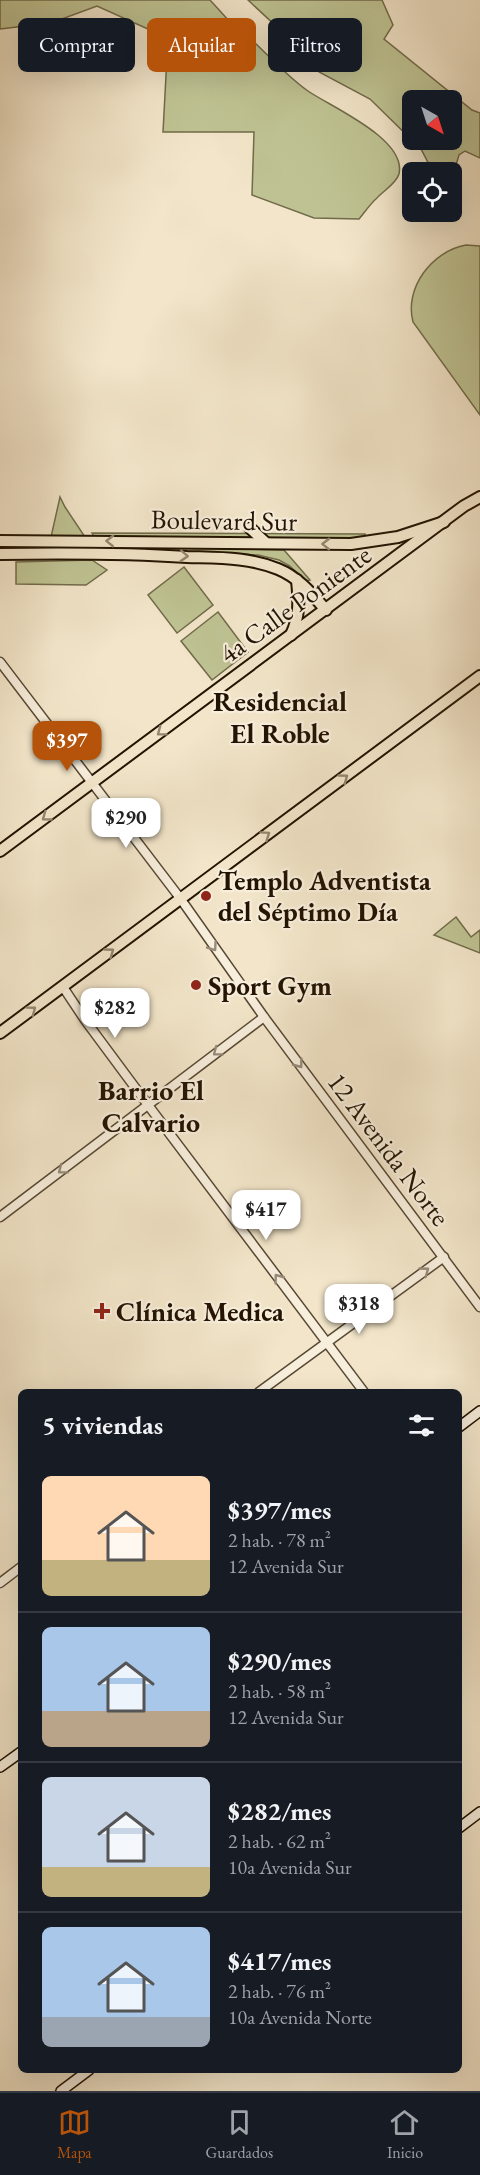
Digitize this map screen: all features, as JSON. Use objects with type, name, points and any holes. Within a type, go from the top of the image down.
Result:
[{"type":"main road","name":"4a Calle Poniente","points":[[0,851],[464,506],[480,497]]},
{"type":"main road","name":"Boulevard Sur","points":[[0,541],[351,544],[412,533],[444,522]]},
{"type":"main road","points":[[250,528],[266,543]]},
{"type":"main road","name":"Boulevard Sur","points":[[0,554],[134,554],[240,560],[278,569],[297,580],[326,610]]},
{"type":"main road","points":[[291,635],[296,625],[299,609],[297,580]]},
{"type":"main road","points":[[0,1033],[480,676]]},
{"type":"main road","points":[[462,1425],[480,1412]]},
{"type":"main road","points":[[0,1767],[18,1754]]},
{"type":"main road","points":[[462,1826],[480,1812]]},
{"type":"main road","points":[[61,2091],[85,2073]]},
{"type":"street","name":"12 Avenida Norte","points":[[0,662],[180,898],[264,1017],[480,1307]]},
{"type":"street","points":[[63,987],[148,1105],[362,1389]]},
{"type":"street","points":[[0,1217],[264,1017]]},
{"type":"street","points":[[263,1389],[444,1257]]},
{"type":"street","points":[[0,1583],[18,1569]]},
{"type":"green space","points":[[0,0],[210,0],[226,18],[147,18],[147,29],[135,23],[135,18],[124,18],[97,6],[65,18],[18,18],[18,27],[0,29]]},
{"type":"green space","points":[[248,0],[382,0],[393,25],[384,39],[447,90],[402,90],[402,130],[370,99],[319,72],[362,72],[362,18],[268,19]]},
{"type":"green space","points":[[256,44],[268,56],[268,72],[285,72],[301,86],[365,125],[380,137],[398,161],[399,174],[359,219],[314,218],[252,195],[254,132],[163,132],[166,72],[256,72]]},
{"type":"green space","points":[[462,102],[480,113],[480,158],[465,151],[459,155],[457,162],[428,162],[422,150],[462,150]]},
{"type":"green space","points":[[466,245],[480,246],[480,415],[413,322],[411,309],[417,284],[423,273],[442,255]]},
{"type":"green space","points":[[60,497],[65,507],[85,537],[51,537]]},
{"type":"green space","points":[[92,533],[365,534],[369,543],[96,540]]},
{"type":"green space","points":[[129,546],[284,550],[310,580],[305,581],[290,566],[279,560],[258,555],[131,553]]},
{"type":"green space","points":[[92,560],[107,570],[86,585],[16,584],[16,562]]},
{"type":"green space","points":[[184,567],[213,605],[177,633],[148,595]]},
{"type":"green space","points":[[218,612],[248,652],[212,680],[181,641]]},
{"type":"green space","points":[[456,917],[471,937],[480,930],[480,953],[434,935]]},
{"type":"place","name":"Templo Adventista del Séptimo Día","points":[[206,896]]},
{"type":"place","name":"Sport Gym","points":[[196,985]]},
{"type":"place","name":"Clínica Medica","points":[[102,1311]]},
{"type":"district","name":"Residencial El Roble","points":[[280,717]]},
{"type":"district","name":"Barrio El Calvario","points":[[151,1106]]}]
